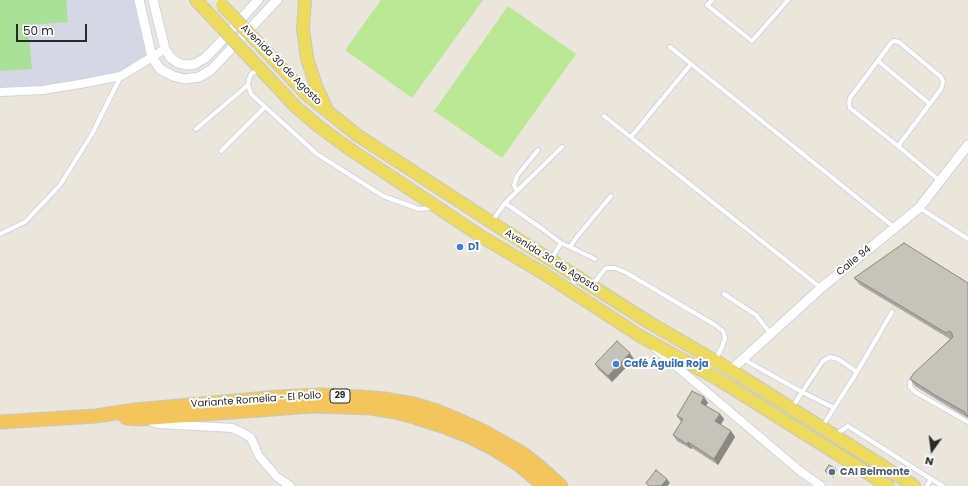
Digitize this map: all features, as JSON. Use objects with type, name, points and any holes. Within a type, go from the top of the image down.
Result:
[{"type":"highway","name":"Variante Romelia - El Pollo","points":[[0,422],[96,416],[135,410],[321,395],[384,399],[414,404],[437,411],[483,431],[522,453],[561,486]]},
{"type":"highway","name":"Variante Romelia - El Pollo","points":[[96,416],[138,419],[313,406],[371,408],[395,412],[442,426],[468,436],[492,448],[519,465],[544,486]]},
{"type":"main road","name":"Avenida 30 de Agosto","points":[[196,0],[296,107],[348,148],[482,237],[543,273],[640,336],[721,381],[888,486]]},
{"type":"main road","points":[[305,0],[304,29],[307,58],[316,86],[328,112]]},
{"type":"main road","name":"Avenida 30 de Agosto","points":[[220,2],[306,94],[358,135],[592,287],[731,370],[914,486]]},
{"type":"street","points":[[139,0],[152,57],[160,69],[173,76],[185,79],[199,77],[211,70],[277,0]]},
{"type":"street","points":[[153,0],[164,49],[171,58],[178,63],[186,65],[195,64],[205,58],[258,0]]},
{"type":"street","points":[[0,92],[50,89],[121,76],[164,49]]},
{"type":"street","name":"Calle 94","points":[[731,370],[821,288],[919,208],[967,147]]},
{"type":"street","points":[[640,336],[800,471],[821,486]]},
{"type":"street","points":[[138,419],[160,424],[232,428],[251,438],[259,456],[277,477],[290,486]]},
{"type":"lane","points":[[712,0],[707,5],[752,41],[788,0]]},
{"type":"lane","points":[[898,146],[941,89],[943,82],[941,77],[899,42],[894,41],[850,98],[850,108],[940,181]]},
{"type":"lane","points":[[670,47],[895,228]]},
{"type":"lane","points":[[878,61],[930,104]]},
{"type":"lane","points":[[631,137],[691,64]]},
{"type":"lane","points":[[260,69],[251,74],[249,79],[248,85],[251,94],[317,154],[384,196],[419,209],[437,208]]},
{"type":"lane","points":[[0,234],[25,222],[60,185],[92,134],[121,76]]},
{"type":"lane","points":[[196,129],[248,85]]},
{"type":"lane","points":[[221,151],[265,107]]},
{"type":"lane","points":[[604,116],[821,288]]},
{"type":"lane","points":[[491,222],[505,203],[562,147]]},
{"type":"lane","points":[[517,191],[514,185],[517,176],[538,150]]},
{"type":"lane","points":[[570,247],[611,196]]},
{"type":"lane","points":[[505,203],[561,243],[595,259]]},
{"type":"lane","points":[[919,208],[968,239]]},
{"type":"lane","points":[[550,260],[561,243]]},
{"type":"lane","points":[[592,287],[606,268],[615,268],[625,272],[715,325],[723,332],[725,338],[715,361]]},
{"type":"lane","points":[[724,294],[756,315],[770,334]]},
{"type":"lane","points":[[822,428],[892,312]]},
{"type":"lane","points":[[791,408],[823,361],[830,357],[838,359],[857,372]]},
{"type":"lane","points":[[743,359],[834,408]]},
{"type":"lane","points":[[920,371],[910,382],[910,387],[915,392],[968,422]]},
{"type":"lane","points":[[834,435],[848,426],[943,486]]},
{"type":"lane","points":[[927,486],[931,479]]},
{"type":"shaded area","points":[[0,0],[139,0],[152,57],[121,76],[0,92]]},
{"type":"green space","points":[[0,0],[66,0],[68,22],[28,25],[32,69],[0,71]]},
{"type":"green space","points":[[381,0],[483,0],[412,98],[345,50]]},
{"type":"green space","points":[[508,6],[576,54],[502,158],[434,111]]},
{"type":"building","points":[[904,243],[968,283],[968,416],[965,412],[910,379],[914,373],[953,337],[951,332],[949,331],[946,333],[854,278]]},
{"type":"building","points":[[617,341],[630,353],[608,376],[595,364]]},
{"type":"building","points":[[692,391],[704,397],[701,403],[720,414],[715,421],[731,431],[714,459],[688,442],[687,444],[673,435],[683,419],[677,416]]},
{"type":"building","name":"CAI Belmonte","points":[[829,465],[836,469],[832,476],[825,471]]},
{"type":"building","points":[[656,470],[667,479],[661,486],[649,486],[646,483]]},
{"type":"place","name":"D1","points":[[460,247]]},
{"type":"place","name":"Café Águila Roja","points":[[616,364]]},
{"type":"place","name":"CAI Belmonte","points":[[832,472]]}]
